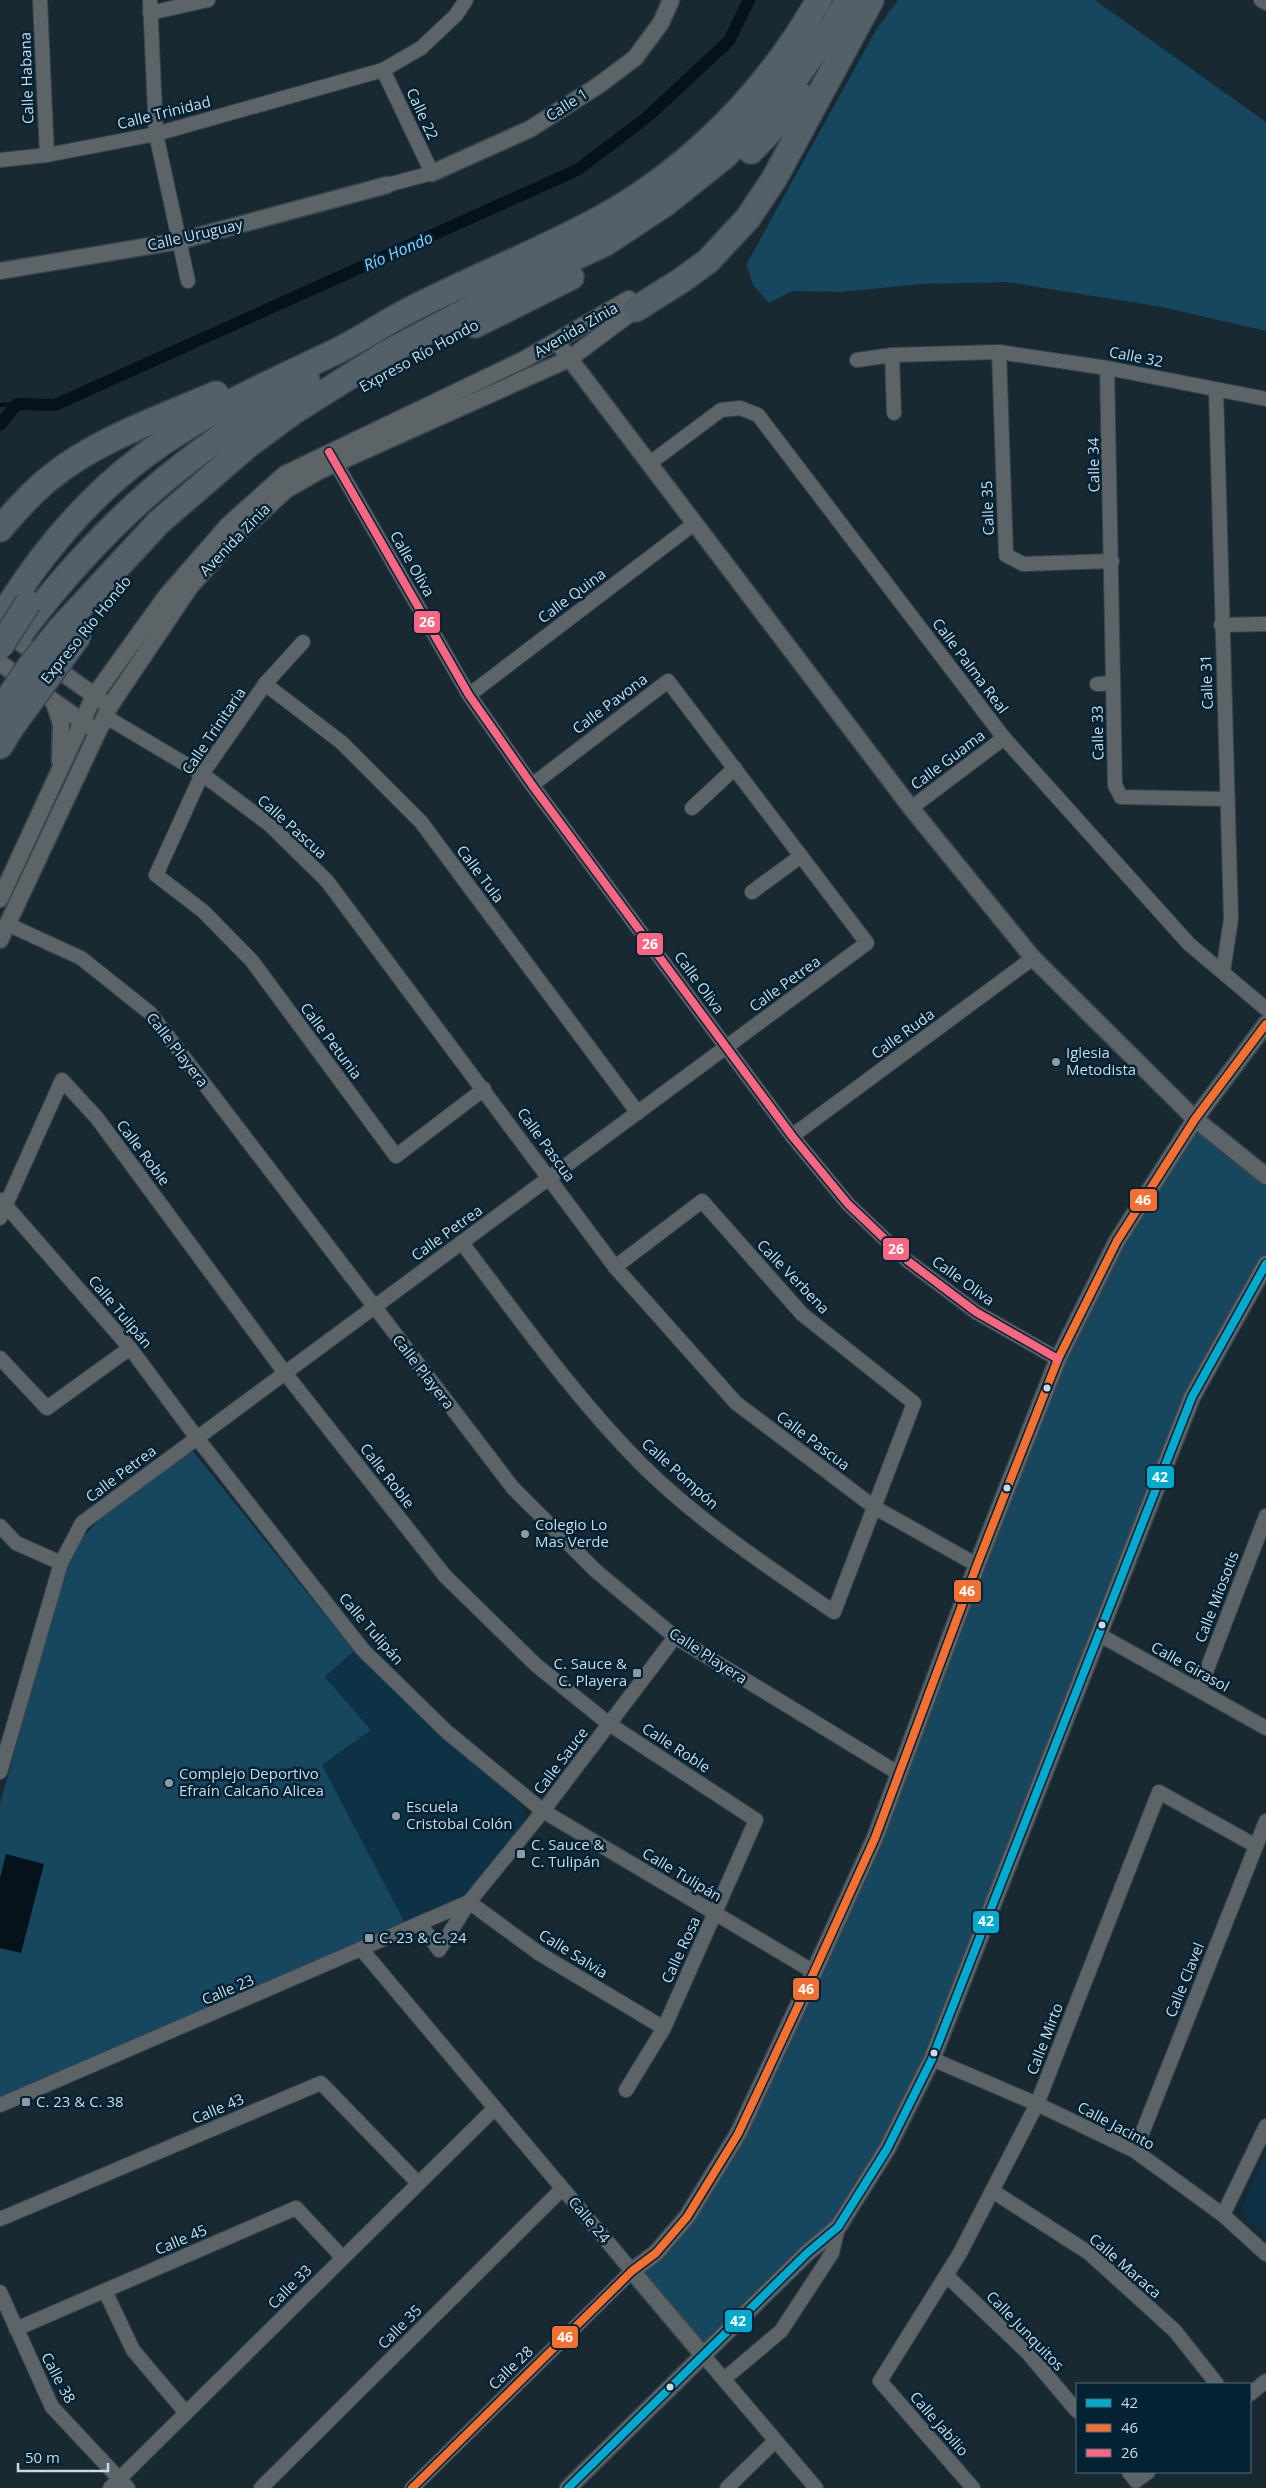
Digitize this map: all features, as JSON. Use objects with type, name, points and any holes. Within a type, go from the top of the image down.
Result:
[{"type":"highway","points":[[11,641],[23,597],[66,529],[100,494],[144,456],[213,411],[339,350],[408,311],[504,267],[629,202],[674,169],[730,119],[755,93],[781,61],[819,0]]},
{"type":"highway","points":[[0,620],[102,512],[144,474],[210,427],[270,393],[320,372],[598,233],[690,174],[788,75],[836,0]]},
{"type":"highway","points":[[11,641],[86,578],[164,497],[228,443],[309,392],[353,372],[519,283],[604,244],[666,203],[726,155],[794,80],[834,25],[848,0]]},
{"type":"highway","name":"Expreso Río Hondo","points":[[4,727],[69,632],[98,610],[167,537],[218,491],[281,440],[351,394],[410,359],[610,257],[674,215],[709,188],[756,146],[777,124],[804,89],[860,0]]},
{"type":"highway","points":[[633,304],[682,280],[708,260],[748,218],[774,179],[871,0]]},
{"type":"highway","points":[[0,528],[9,512],[52,476],[98,448],[360,328],[408,311]]},
{"type":"highway","points":[[11,641],[47,598],[115,524],[151,491],[225,435],[320,372]]},
{"type":"highway","points":[[69,632],[158,522],[247,446],[293,412],[353,372]]},
{"type":"street","name":"Calle Habana","points":[[40,0],[46,155]]},
{"type":"street","points":[[188,281],[156,134],[150,6],[208,0]]},
{"type":"street","name":"Calle Trinidad","points":[[0,160],[46,155],[156,134],[383,70],[421,48],[456,16],[466,0]]},
{"type":"street","name":"Calle 1","points":[[432,173],[530,129],[598,85],[635,58],[661,23],[671,0]]},
{"type":"street","points":[[1261,0],[1266,3]]},
{"type":"street","name":"Calle 22","points":[[383,70],[432,173]]},
{"type":"street","points":[[387,185],[432,173]]},
{"type":"street","name":"Calle Uruguay","points":[[0,271],[179,241],[387,185]]},
{"type":"street","name":"Avenida Zinia","points":[[0,940],[4,922],[98,732],[112,713],[190,588],[236,536],[286,490],[332,458],[633,304]]},
{"type":"street","name":"Avenida Zinia","points":[[0,899],[94,696],[167,595],[228,525],[285,474],[332,458],[570,359],[633,304]]},
{"type":"street","points":[[556,342],[911,808],[1033,958],[1196,1119],[1266,1176]]},
{"type":"street","name":"Calle 32","points":[[857,360],[892,355],[999,352],[1107,368],[1266,399]]},
{"type":"street","name":"Calle 35","points":[[999,352],[1006,555],[1023,564],[1112,561]]},
{"type":"street","points":[[892,355],[894,413]]},
{"type":"street","name":"Calle 34","points":[[1107,368],[1112,561]]},
{"type":"street","name":"Calle 31","points":[[1216,390],[1231,919],[1223,972]]},
{"type":"street","name":"Calle Palma Real","points":[[650,463],[721,410],[740,408],[758,415],[1004,738],[1189,944],[1266,1009]]},
{"type":"street","name":"Calle Oliva","points":[[332,458],[469,695],[532,784],[792,1136],[848,1204],[908,1261],[976,1312],[1058,1359]]},
{"type":"street","name":"Calle Quina","points":[[469,695],[695,523]]},
{"type":"street","name":"Calle 33","points":[[1112,561],[1115,785],[1121,797],[1227,799]]},
{"type":"street","points":[[1222,625],[1266,624]]},
{"type":"street","points":[[11,641],[94,696],[112,713]]},
{"type":"street","name":"Calle Trinitaria","points":[[156,875],[202,774],[265,684],[303,642]]},
{"type":"street","points":[[0,663],[81,722],[98,732]]},
{"type":"street","points":[[71,680],[96,680],[118,663]]},
{"type":"street","name":"Calle Pavona","points":[[532,784],[668,680],[867,943]]},
{"type":"street","points":[[1098,684],[1113,683]]},
{"type":"street","name":"Calle Tula","points":[[265,684],[341,742],[421,822],[638,1113]]},
{"type":"street","points":[[54,702],[61,724],[62,738],[56,779]]},
{"type":"street","name":"Calle Pascua","points":[[112,713],[202,774],[270,825],[327,881],[615,1267],[736,1403],[874,1507],[977,1565]]},
{"type":"street","name":"Calle Guama","points":[[911,808],[1004,738]]},
{"type":"street","points":[[692,808],[735,768]]},
{"type":"street","points":[[752,892],[801,856]]},
{"type":"street","name":"Calle Petunia","points":[[156,875],[203,911],[252,961],[396,1156],[484,1089]]},
{"type":"street","name":"Calle Playera","points":[[4,922],[81,958],[150,1013],[373,1308],[513,1488],[596,1572],[675,1637],[898,1773]]},
{"type":"street","name":"Calle Petrea","points":[[0,1772],[61,1563],[82,1523],[867,943]]},
{"type":"street","name":"Calle Ruda","points":[[792,1136],[1033,958]]},
{"type":"street","points":[[632,2271],[656,2253],[687,2217],[733,2142],[814,1972],[875,1838],[977,1565],[1058,1359],[1117,1241],[1196,1119],[1266,1024]]},
{"type":"street","name":"Calle Roble","points":[[3,1202],[62,1080],[97,1118],[285,1373],[445,1576],[536,1665],[609,1724],[756,1820]]},
{"type":"street","name":"Calle Verbena","points":[[615,1267],[702,1201],[802,1314],[914,1403],[874,1507]]},
{"type":"street","points":[[0,1218],[3,1202]]},
{"type":"street","name":"Calle Tulipán","points":[[3,1202],[130,1348],[197,1438],[363,1650],[447,1732],[543,1811],[814,1972]]},
{"type":"street","name":"Calle Pompón","points":[[462,1243],[574,1391],[641,1464],[732,1542],[834,1612],[874,1507]]},
{"type":"street","points":[[568,2488],[807,2253],[838,2227],[887,2149],[932,2059],[1192,1397],[1266,1264]]},
{"type":"street","points":[[0,1358],[47,1408],[130,1348]]},
{"type":"street","name":"Calle Miosotis","points":[[1199,1690],[1266,1516]]},
{"type":"street","points":[[0,1526],[16,1544],[61,1563]]},
{"type":"street","name":"Calle Girasol","points":[[1098,1634],[1266,1728]]},
{"type":"street","name":"Calle Sauce","points":[[421,1925],[439,1950],[469,1902],[543,1811],[675,1637]]},
{"type":"street","name":"Calle Mirto","points":[[880,2381],[946,2276],[994,2192],[1037,2104],[1159,1792],[1256,1846]]},
{"type":"street","name":"Calle Rosa","points":[[626,2090],[664,2028],[756,1820]]},
{"type":"street","name":"Calle Clavel","points":[[1134,2151],[1266,1821]]},
{"type":"street","name":"Calle 23","points":[[0,2105],[421,1925],[469,1902]]},
{"type":"street","name":"Calle Salvia","points":[[469,1902],[540,1954],[664,2028]]},
{"type":"street","name":"Calle 24","points":[[362,1950],[494,2109],[816,2488]]},
{"type":"street","name":"Calle Jacinto","points":[[932,2059],[1037,2104],[1134,2151],[1223,2215],[1266,2254]]},
{"type":"street","name":"Calle 43","points":[[0,2219],[321,2083],[418,2183]]},
{"type":"street","name":"Calle 33","points":[[119,2485],[186,2412],[494,2109]]},
{"type":"street","points":[[1223,2215],[1266,2126]]},
{"type":"street","name":"Calle 35","points":[[261,2488],[562,2189]]},
{"type":"street","name":"Calle Maraca","points":[[994,2192],[1089,2253],[1175,2331],[1216,2383]]},
{"type":"street","name":"Calle 45","points":[[16,2329],[296,2208],[342,2258]]},
{"type":"street","points":[[724,2379],[781,2331],[832,2253],[838,2227]]},
{"type":"street","name":"Calle 28","points":[[412,2488],[632,2271]]},
{"type":"street","name":"Calle Junquitos","points":[[946,2276],[1027,2352],[1076,2410]]},
{"type":"street","points":[[105,2291],[134,2350],[186,2412]]},
{"type":"street","name":"Calle 38","points":[[0,2292],[52,2407],[119,2485]]},
{"type":"street","name":"Calle Jabilio","points":[[880,2381],[973,2488]]},
{"type":"street","points":[[1251,2393],[1266,2381]]},
{"type":"street","points":[[727,2488],[776,2441]]},
{"type":"street","points":[[1130,2473],[1136,2480],[1146,2473]]},
{"type":"shaded area","points":[[898,0],[1095,0],[1266,122],[1266,331],[1162,307],[1007,282],[922,284],[840,292],[792,291],[769,303],[754,286],[746,265],[876,30]]},
{"type":"shaded area","points":[[1195,1119],[1266,1177],[1266,1264],[1192,1397],[932,2059],[838,2227],[703,2355],[632,2271],[687,2217],[814,1972],[1058,1359]]},
{"type":"shaded area","name":"Complejo Deportivo Efraín Calcaño Alicea","points":[[192,1450],[354,1651],[325,1677],[371,1730],[322,1765],[406,1925],[0,2101],[0,1804],[63,1577],[80,1540],[104,1515]]},
{"type":"shaded area","points":[[354,1651],[523,1807],[527,1820],[465,1897],[406,1925],[322,1765],[371,1730],[325,1677]]},
{"type":"shaded area","points":[[6,1854],[44,1864],[21,1953],[0,1948],[0,1878]]},
{"type":"shaded area","points":[[1266,2154],[1266,2236],[1245,2216],[1241,2209]]},
{"type":"waterway","name":"Río Hondo","points":[[0,425],[17,404],[55,405],[577,170],[646,118],[729,41],[749,0]]},
{"type":"waterway","points":[[0,405],[17,404]]},
{"type":"transit line","name":"26","points":[[329,452],[469,695],[532,785],[792,1136],[848,1204],[908,1261],[976,1312],[1058,1359]]},
{"type":"transit line","name":"46","points":[[412,2488],[632,2271],[656,2253],[687,2217],[738,2134],[875,1838],[977,1565],[1058,1359],[1117,1241],[1195,1119],[1266,1024]]},
{"type":"transit line","name":"42","points":[[568,2488],[807,2253],[838,2227],[887,2149],[932,2059],[1192,1397],[1266,1264]]},
{"type":"place","name":"Iglesia Metodista","points":[[1056,1062]]},
{"type":"place","name":"Colegio Lo Mas Verde","points":[[525,1534]]},
{"type":"place","name":"C. Sauce & C. Playera","points":[[637,1673]]},
{"type":"place","name":"Complejo Deportivo Efraín Calcaño Alicea","points":[[169,1783]]},
{"type":"place","name":"Escuela Cristobal Colón","points":[[396,1816]]},
{"type":"place","name":"C. Sauce & C. Tulipán","points":[[521,1854]]},
{"type":"place","name":"C. 23 & C. 24","points":[[369,1938]]},
{"type":"place","name":"C. 23 & C. 38","points":[[26,2102]]}]
